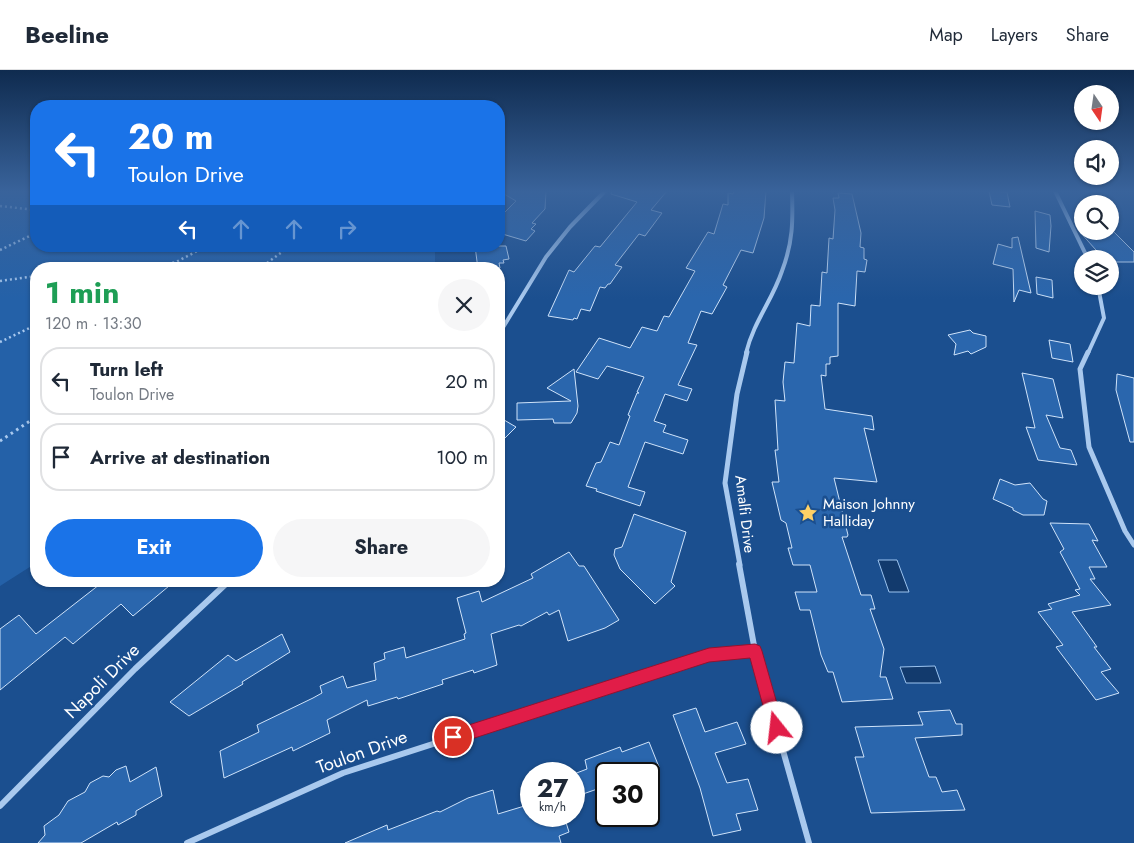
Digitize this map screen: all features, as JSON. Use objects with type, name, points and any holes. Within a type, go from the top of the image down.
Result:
[{"type":"street","points":[[505,326],[513,316],[543,261],[572,227]]},
{"type":"street","name":"Amalfi Drive","points":[[793,227],[782,272],[751,333],[737,394],[725,483],[755,651],[809,843]]},
{"type":"street","points":[[1073,227],[1084,250]]},
{"type":"street","points":[[1100,295],[1104,318],[1080,368],[1089,447],[1125,531],[1134,545]]},
{"type":"street","name":"Napoli Drive","points":[[0,806],[135,668],[223,587]]},
{"type":"street","name":"Toulon Drive","points":[[187,843],[343,773],[709,655],[755,651]]},
{"type":"path","points":[[0,250],[30,236]]},
{"type":"path","points":[[176,262],[195,252]]},
{"type":"path","points":[[268,262],[282,252]]},
{"type":"path","points":[[0,281],[30,277]]},
{"type":"path","points":[[0,342],[30,328]]},
{"type":"path","points":[[0,441],[30,421]]},
{"type":"shaded area","points":[[0,227],[30,227],[30,252],[435,252],[435,262],[30,262],[30,567],[0,586]]},
{"type":"shaded area","points":[[878,560],[897,560],[909,592],[889,592]]},
{"type":"shaded area","points":[[935,666],[941,683],[906,683],[900,667]]},
{"type":"building","points":[[505,227],[533,227],[531,229],[535,231],[526,241],[505,235]]},
{"type":"building","points":[[616,227],[652,227],[645,236],[639,234],[615,265],[622,267],[610,284],[605,288],[600,287],[590,311],[581,309],[577,319],[574,318],[573,320],[548,316],[569,270],[574,272],[595,246],[600,247]]},
{"type":"building","points":[[716,227],[761,227],[753,253],[741,250],[723,285],[727,287],[712,314],[701,311],[688,343],[697,345],[678,385],[692,389],[687,401],[665,394],[654,421],[666,425],[663,432],[688,440],[683,454],[645,442],[628,487],[645,492],[640,506],[596,491],[597,489],[586,486],[596,463],[601,462],[610,442],[619,445],[630,416],[628,415],[637,393],[639,393],[637,392],[644,377],[607,366],[598,379],[576,372],[599,338],[630,348],[642,327],[657,331],[664,316],[669,317],[695,271],[686,268],[708,232],[714,234]]},
{"type":"building","points":[[834,227],[860,227],[860,247],[864,248],[864,259],[867,260],[865,272],[857,271],[855,306],[838,303],[838,356],[830,357],[830,364],[826,364],[826,376],[821,375],[825,409],[872,416],[874,430],[864,428],[877,482],[834,478],[848,535],[847,537],[842,537],[861,595],[871,595],[875,609],[870,609],[884,649],[880,677],[886,677],[893,699],[842,702],[833,672],[828,672],[821,655],[810,610],[800,610],[795,592],[817,592],[810,565],[793,565],[788,548],[792,548],[786,523],[781,520],[772,482],[779,482],[775,450],[778,450],[775,400],[785,401],[783,382],[785,362],[794,363],[797,323],[810,326],[811,305],[820,306],[822,272],[827,273],[829,238],[833,239]]},
{"type":"building","points":[[1035,227],[1051,227],[1049,252],[1036,248]]},
{"type":"building","points":[[1018,237],[1031,293],[1019,290],[1014,302],[1013,269],[993,264],[998,244],[1012,248],[1012,238]]},
{"type":"building","points":[[1119,237],[1134,252],[1134,262],[1119,262],[1119,250],[1096,250],[1087,240],[1119,240]]},
{"type":"building","points":[[506,246],[509,259],[503,260],[504,262],[477,262],[476,252],[505,252]]},
{"type":"building","points":[[1036,277],[1052,280],[1053,298],[1037,294]]},
{"type":"building","points":[[970,330],[973,333],[986,336],[986,347],[971,354],[968,351],[954,355],[956,344],[948,335]]},
{"type":"building","points":[[1049,340],[1070,344],[1073,362],[1052,358]]},
{"type":"building","points":[[574,369],[578,406],[577,413],[571,423],[554,423],[553,419],[517,420],[517,403],[571,401],[547,388]]},
{"type":"building","points":[[1022,373],[1053,379],[1063,418],[1046,415],[1060,448],[1071,450],[1077,465],[1038,460],[1026,427],[1035,428]]},
{"type":"building","points":[[1117,374],[1134,378],[1134,442],[1130,442],[1116,390]]},
{"type":"building","points":[[505,421],[516,427],[505,438]]},
{"type":"building","points":[[1000,479],[1015,485],[1030,483],[1043,499],[1047,501],[1044,515],[1023,515],[993,499]]},
{"type":"building","points":[[634,514],[686,532],[671,582],[675,586],[655,604],[620,569],[614,555],[615,549],[622,547]]},
{"type":"building","points":[[1050,523],[1089,524],[1098,541],[1092,540],[1107,567],[1089,567],[1095,579],[1090,579],[1111,605],[1072,612],[1097,647],[1094,647],[1111,669],[1101,672],[1119,693],[1096,700],[1056,647],[1063,645],[1038,612],[1052,609],[1048,604],[1080,595],[1075,590],[1080,589],[1060,552],[1064,549]]},
{"type":"building","points":[[569,552],[579,566],[584,566],[619,620],[605,628],[568,641],[559,610],[549,615],[547,612],[521,626],[491,634],[497,665],[474,673],[473,670],[442,680],[443,684],[398,699],[397,697],[368,706],[367,700],[327,720],[330,733],[293,751],[292,747],[224,778],[220,751],[259,732],[257,725],[322,693],[320,686],[343,676],[347,688],[376,680],[374,663],[385,659],[384,653],[404,647],[406,658],[465,639],[464,634],[466,633],[457,598],[479,591],[482,602],[533,578],[531,574]]},
{"type":"building","points":[[96,587],[168,587],[133,616],[121,604],[73,644],[65,637],[0,690],[0,629],[19,615],[36,634]]},
{"type":"building","points":[[282,634],[290,652],[242,682],[243,684],[189,716],[170,702],[228,655],[236,661]]},
{"type":"building","points":[[696,708],[705,732],[737,722],[746,744],[715,753],[727,783],[748,779],[758,810],[736,814],[741,830],[713,836],[700,788],[673,715]]},
{"type":"building","points":[[950,710],[956,724],[962,724],[962,735],[915,738],[929,777],[936,777],[942,792],[957,790],[965,810],[871,813],[855,757],[864,757],[855,727],[923,725],[918,712]]},
{"type":"building","points":[[649,742],[657,762],[595,762],[595,790],[585,793],[585,770],[587,769],[585,760],[620,747],[622,752]]},
{"type":"building","points":[[126,766],[130,782],[156,767],[162,796],[136,811],[136,815],[118,825],[117,822],[81,843],[38,843],[45,835],[44,826],[59,815],[68,801],[85,792],[90,783],[103,776],[109,777],[116,770]]},
{"type":"building","points":[[493,790],[498,814],[520,807],[520,827],[567,827],[569,832],[559,836],[561,843],[345,843],[387,825],[388,830],[437,811],[440,812],[468,798]]},
{"type":"place","name":"Maison Johnny Halliday","points":[[808,513]]},
{"type":"route","points":[[453,737],[709,655],[755,651],[777,728]]}]
